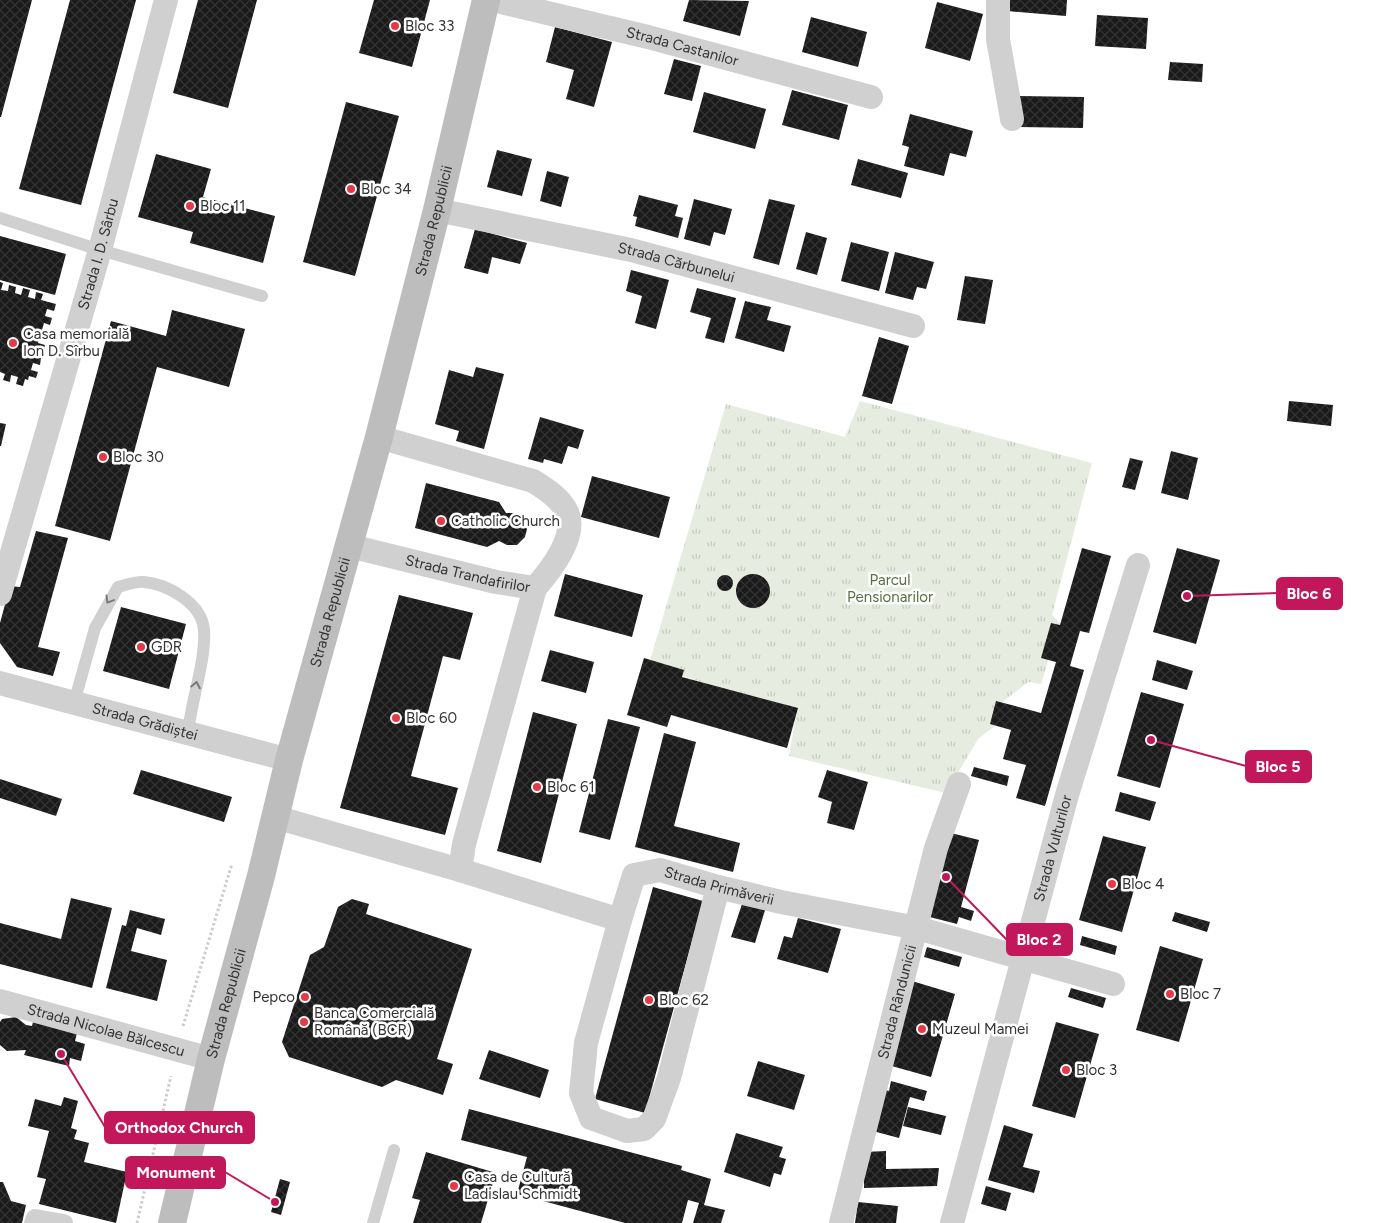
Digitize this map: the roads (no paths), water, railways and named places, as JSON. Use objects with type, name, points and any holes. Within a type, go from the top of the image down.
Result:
[{"type":"main road","name":"Strada Republicii","points":[[172,1223],[211,1059],[289,760],[379,437],[437,210],[486,0]]},
{"type":"street","name":"Strada I. D. Sârbu","points":[[0,594],[100,250],[166,0]]},
{"type":"street","name":"Strada Castanilor","points":[[493,0],[648,36],[871,97]]},
{"type":"street","points":[[998,0],[998,39],[1012,119]]},
{"type":"street","name":"Strada Cărbunelui","points":[[437,210],[630,250],[913,326]]},
{"type":"street","name":"Strada Trandafirilor","points":[[350,546],[496,582],[535,588],[557,561],[568,533],[568,514],[554,495],[534,480],[379,437]]},
{"type":"street","name":"Strada Vulturilor","points":[[952,1223],[1067,795],[1138,565]]},
{"type":"street","points":[[460,870],[467,835],[535,588]]},
{"type":"street","name":"Strada Grădiștei","points":[[0,683],[289,760]]},
{"type":"street","name":"Strada Rândunicii","points":[[841,1223],[936,848],[958,784]]},
{"type":"street","points":[[275,817],[460,870],[620,920],[586,1043],[581,1093],[591,1118],[627,1131],[644,1129],[654,1119],[657,1111],[669,1078],[718,887]]},
{"type":"street","name":"Strada Primăverii","points":[[620,920],[634,875],[660,870],[718,887],[852,917],[916,928],[1113,984]]},
{"type":"street","name":"Strada Nicolae Bălcescu","points":[[0,1001],[211,1059]]},
{"type":"street","points":[[33,1223],[35,1218],[64,1223]]},
{"type":"lane","points":[[0,218],[100,250],[262,296]]},
{"type":"lane","points":[[74,703],[95,628],[118,587],[142,582],[160,585],[180,595],[196,611],[204,628],[188,733]]},
{"type":"lane","points":[[373,1223],[394,1150]]},
{"type":"place","name":"Bloc 33","points":[[395,26]]},
{"type":"place","name":"Bloc 34","points":[[351,189]]},
{"type":"place","name":"Bloc 11","points":[[190,206]]},
{"type":"place","name":"Casa memorială Ion D. Sîrbu","points":[[13,343]]},
{"type":"place","name":"Bloc 30","points":[[103,457]]},
{"type":"place","name":"Catholic Church","points":[[441,521]]},
{"type":"place","name":"Bloc 6","points":[[1187,596]]},
{"type":"place","name":"GDR","points":[[141,647]]},
{"type":"place","name":"Bloc 60","points":[[396,718]]},
{"type":"place","name":"Bloc 5","points":[[1151,740]]},
{"type":"place","name":"Bloc 61","points":[[537,787]]},
{"type":"place","name":"Bloc 2","points":[[946,877]]},
{"type":"place","name":"Bloc 4","points":[[1112,884]]},
{"type":"place","name":"Bloc 7","points":[[1170,994]]},
{"type":"place","name":"Pepco","points":[[305,997]]},
{"type":"place","name":"Bloc 62","points":[[649,1000]]},
{"type":"place","name":"Banca Comercială Română (BCR)","points":[[304,1022]]},
{"type":"place","name":"Muzeul Mamei","points":[[922,1029]]},
{"type":"place","name":"Orthodox Church","points":[[61,1054]]},
{"type":"place","name":"Bloc 3","points":[[1066,1070]]},
{"type":"place","name":"Casa de Cultură Ladislau Schmidt","points":[[454,1186]]},
{"type":"place","name":"Monument","points":[[275,1202]]},
{"type":"park label","name":"Parcul Pensionarilor","points":[[890,588]]}]
